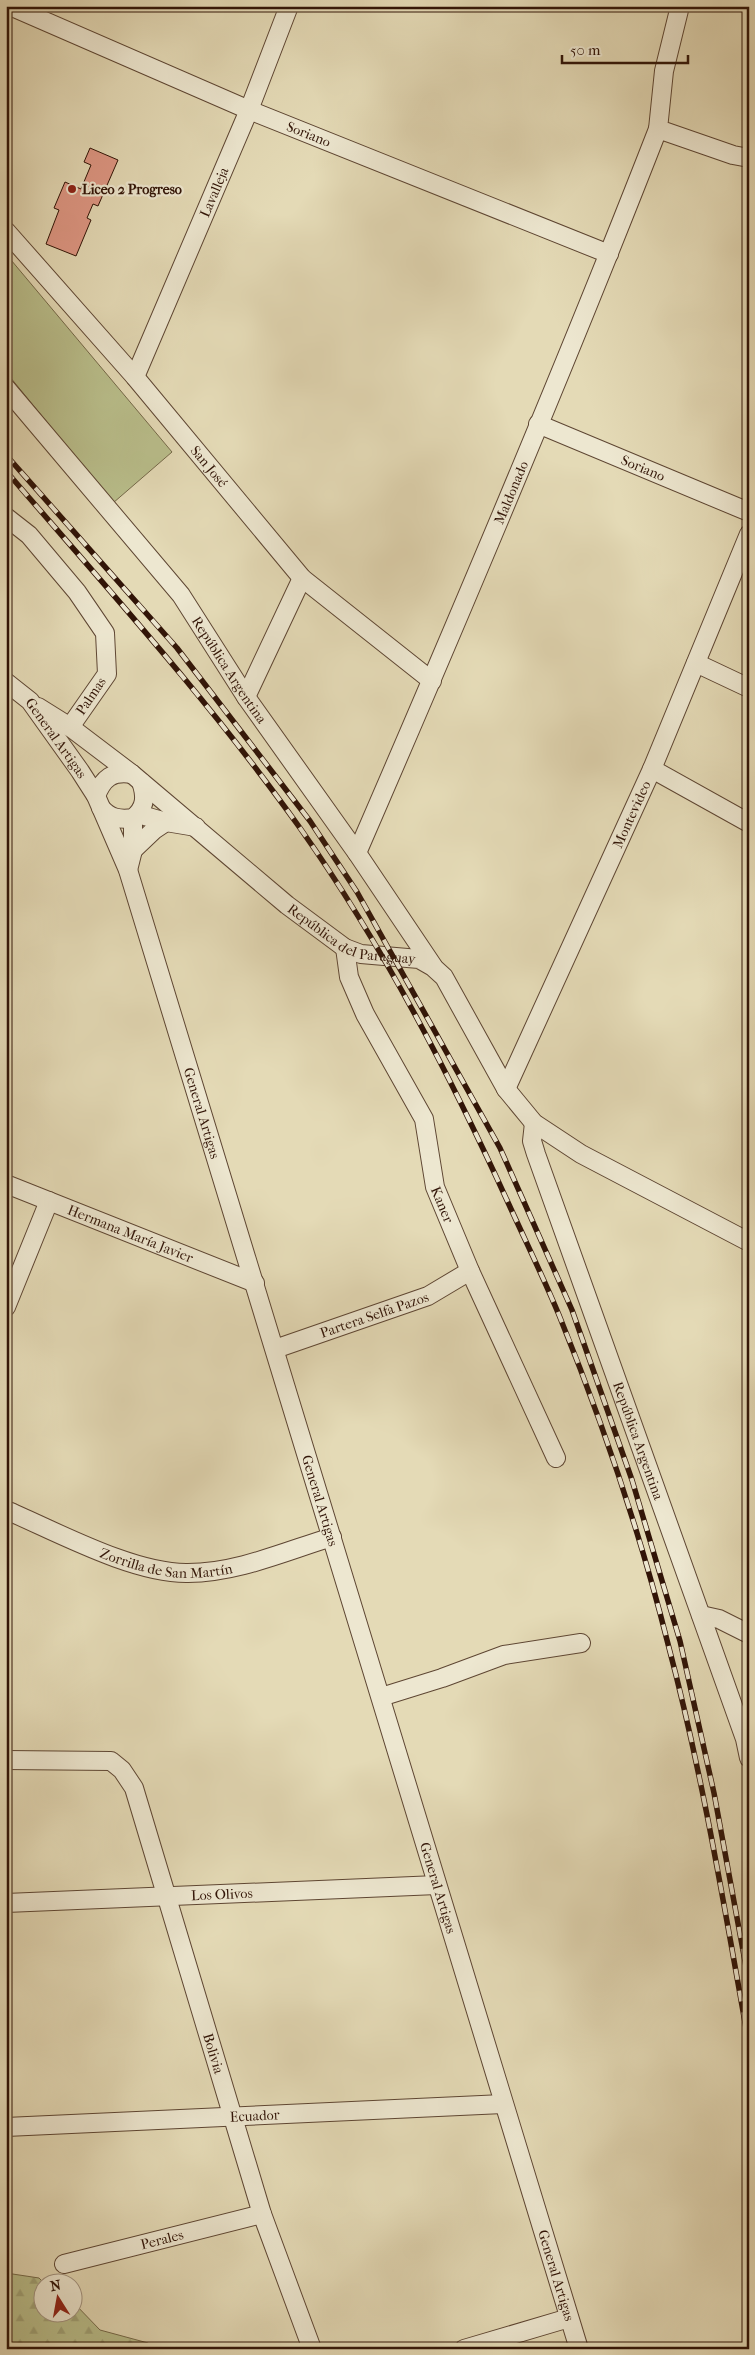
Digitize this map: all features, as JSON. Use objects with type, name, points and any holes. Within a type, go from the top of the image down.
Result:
[{"type":"street","name":"Soriano","points":[[10,6],[249,110],[609,254]]},
{"type":"street","name":"Lavalleja","points":[[135,377],[249,110],[289,6]]},
{"type":"street","name":"Maldonado","points":[[357,853],[432,681],[609,254],[658,130],[664,71],[680,6]]},
{"type":"street","points":[[658,130],[733,155],[749,158]]},
{"type":"street","name":"San José","points":[[6,231],[135,377],[302,578],[432,681]]},
{"type":"street","name":"República Argentina","points":[[6,388],[181,595],[246,697],[357,853],[433,967]]},
{"type":"street","name":"Soriano","points":[[538,424],[749,512]]},
{"type":"street","name":"Palmas","points":[[6,517],[29,535],[77,592],[105,633],[107,674],[70,727]]},
{"type":"street","name":"Montevideo","points":[[506,1090],[652,769],[749,534]]},
{"type":"street","points":[[246,697],[302,578]]},
{"type":"street","points":[[696,662],[749,688]]},
{"type":"street","name":"General Artigas","points":[[6,682],[30,701],[98,802],[128,870],[579,2349]]},
{"type":"street","name":"República del Paraguay","points":[[30,701],[70,727],[136,778],[197,827],[287,905],[345,948],[361,954],[419,959],[433,967],[444,977],[506,1090],[534,1123],[581,1154],[749,1242]]},
{"type":"street","points":[[652,769],[749,823]]},
{"type":"street","points":[[128,870],[133,850],[135,816],[144,803],[145,793],[136,778],[120,772],[108,776],[100,785],[98,802],[108,816],[121,820],[135,816],[197,827]]},
{"type":"street","points":[[133,850],[154,830],[166,822]]},
{"type":"street","name":"Kaner","points":[[345,948],[350,977],[365,1014],[424,1119],[435,1187],[470,1271],[556,1458]]},
{"type":"street","name":"República Argentina","points":[[534,1123],[532,1141],[536,1154],[701,1614],[745,1739],[749,1758]]},
{"type":"street","name":"Hermana María Javier","points":[[6,1184],[255,1283]]},
{"type":"street","points":[[6,1307],[49,1201]]},
{"type":"street","name":"Partera Selfa Pazos","points":[[275,1349],[428,1296],[470,1271]]},
{"type":"street","name":"Zorrilla de San Martín","points":[[6,1510],[130,1563],[188,1573],[215,1570],[250,1562],[332,1537]]},
{"type":"street","points":[[701,1614],[719,1619],[749,1634]]},
{"type":"street","points":[[380,1697],[442,1678],[504,1655],[581,1643]]},
{"type":"street","name":"Bolivia","points":[[6,1760],[111,1762],[122,1770],[134,1788],[262,2214],[312,2349]]},
{"type":"street","name":"Los Olivos","points":[[6,1904],[437,1885]]},
{"type":"street","name":"Ecuador","points":[[6,2127],[232,2115],[503,2104]]},
{"type":"street","name":"Perales","points":[[64,2264],[262,2214]]},
{"type":"street","points":[[464,2349],[569,2318]]},
{"type":"green space","points":[[6,254],[172,452],[113,503],[6,372]]},
{"type":"green space","points":[[6,2273],[32,2277],[32,2322],[82,2322],[82,2311],[100,2330],[148,2343],[155,2349],[6,2349]]},
{"type":"building","points":[[90,148],[118,160],[98,206],[93,204],[87,218],[91,220],[76,256],[46,244],[59,210],[54,208],[65,182],[81,189],[91,165],[84,162]]},
{"type":"railway","points":[[6,455],[177,648],[310,821],[357,892],[500,1148],[572,1310],[632,1480],[680,1641],[714,1793],[749,1983]]},
{"type":"railway","points":[[6,471],[120,602],[194,691],[231,736],[300,828],[331,873],[388,966],[465,1111],[559,1315],[605,1436],[633,1519],[681,1694],[713,1844],[749,2045]]},
{"type":"place","name":"Liceo 2 Progreso","points":[[72,189]]}]
